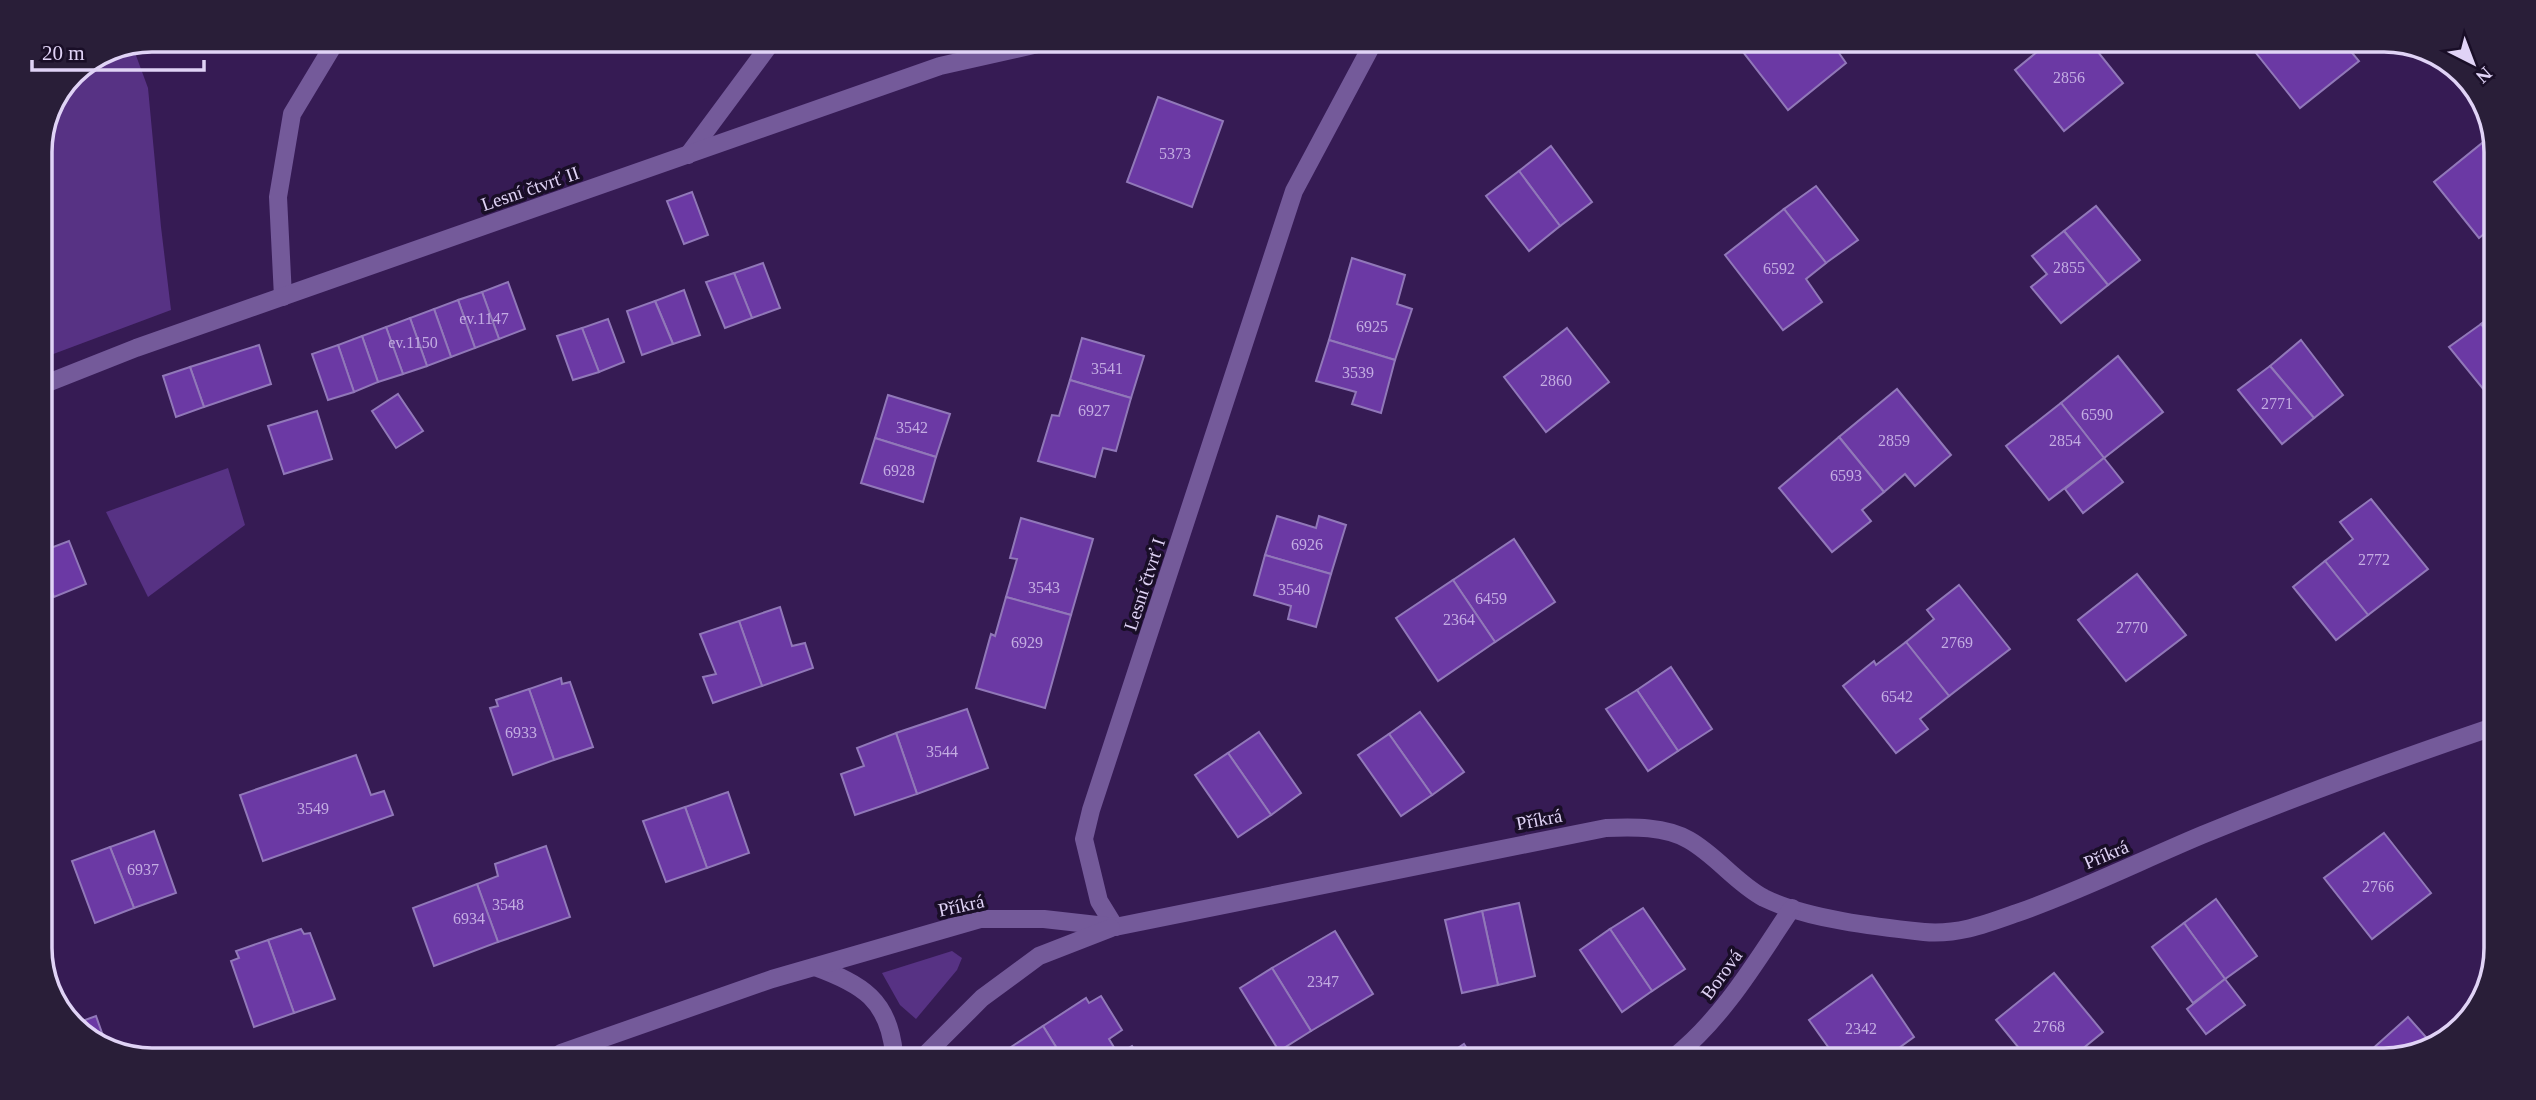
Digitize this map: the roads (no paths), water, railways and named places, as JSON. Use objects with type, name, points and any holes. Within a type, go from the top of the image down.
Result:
[{"type":"street","points":[[283,297],[278,197],[292,114],[330,52]]},
{"type":"street","points":[[688,155],[764,52]]},
{"type":"street","name":"Lesní čtvrť II","points":[[53,381],[136,348],[940,66],[1002,52]]},
{"type":"street","name":"Lesní čtvrť I","points":[[1115,927],[1099,901],[1084,839],[1091,810],[1294,191],[1368,52]]},
{"type":"street","name":"Příkrá","points":[[576,1048],[814,967],[980,919],[1044,919],[1115,927],[1606,828],[1662,831],[1688,839],[1743,886],[1791,908],[1860,925],[1952,932],[1975,928],[2038,906],[2202,835],[2371,768],[2484,730]]},
{"type":"street","name":"Borová","points":[[1683,1048],[1718,1013],[1748,974],[1791,908]]},
{"type":"street","points":[[932,1048],[982,998],[1039,956],[1115,927]]},
{"type":"street","points":[[814,967],[849,979],[874,1000],[892,1029],[894,1048]]}]
